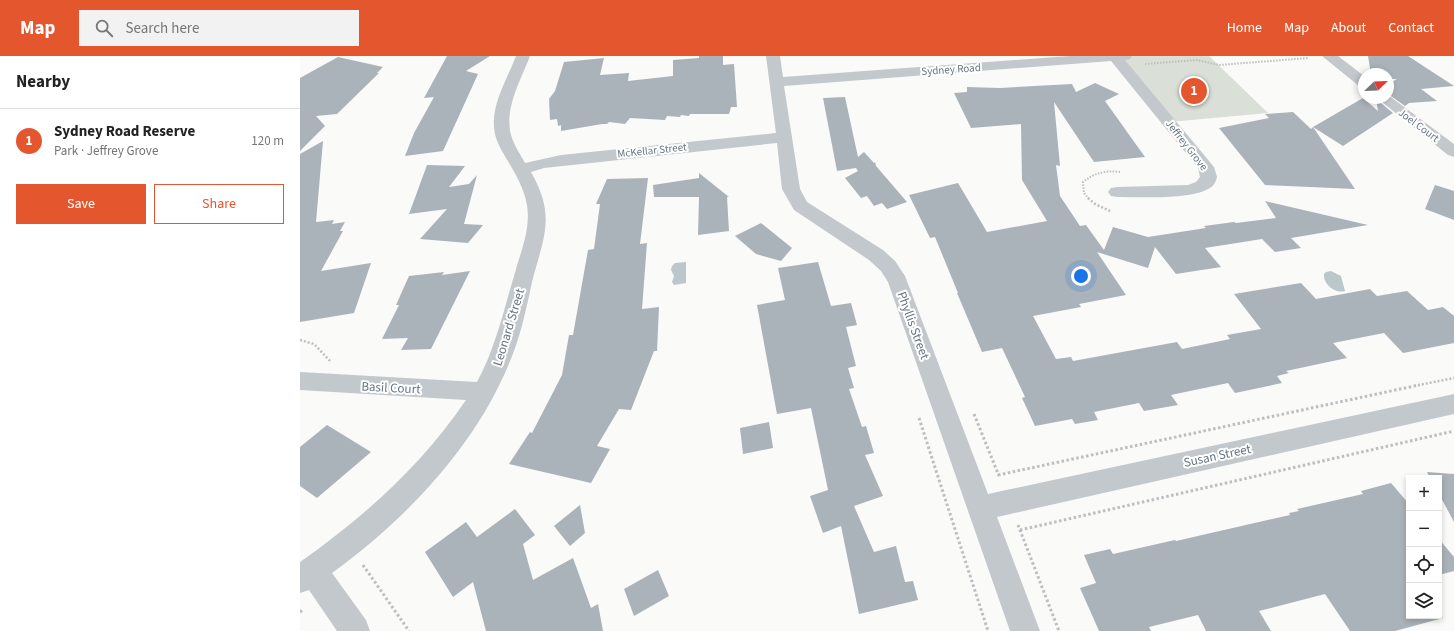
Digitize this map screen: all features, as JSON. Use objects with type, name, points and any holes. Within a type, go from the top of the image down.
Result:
[{"type":"street","name":"Leonard Street","points":[[306,575],[377,518],[424,472],[450,442],[483,392],[496,368],[504,347],[538,214],[536,204],[502,132],[502,122],[506,101],[523,56]]},
{"type":"street","name":"Phyllis Street","points":[[772,56],[777,82],[791,189],[800,206],[876,254],[888,266],[898,281],[1025,631]]},
{"type":"street","name":"Sydney Road","points":[[777,82],[1120,56]]},
{"type":"street","name":"Jeffrey Grove","points":[[1117,192],[1188,190],[1203,185],[1208,181],[1209,176],[1206,167],[1120,56]]},
{"type":"street","points":[[1322,57],[1358,79]]},
{"type":"street","name":"Joel Court","points":[[1392,104],[1454,152]]},
{"type":"street","name":"McKellar Street","points":[[521,170],[556,160],[784,137]]},
{"type":"street","name":"Basil Court","points":[[300,381],[483,392]]},
{"type":"street","name":"Susan Street","points":[[980,508],[1454,404]]},
{"type":"street","points":[[306,575],[328,591],[355,631]]},
{"type":"path","points":[[1144,64],[1196,60],[1219,65],[1322,57]]},
{"type":"path","points":[[1116,212],[1102,209],[1090,202],[1082,192],[1083,182],[1091,176],[1102,172],[1126,173]]},
{"type":"path","points":[[998,475],[1454,378]]},
{"type":"path","points":[[918,413],[988,631]]},
{"type":"path","points":[[1059,631],[1020,530],[1454,431]]},
{"type":"path","points":[[368,560],[362,564],[409,631]]},
{"type":"path","points":[[300,612],[304,609]]},
{"type":"shaded area","points":[[1209,56],[1268,113],[1169,122],[1115,57]]},
{"type":"shaded area","points":[[686,262],[686,283],[674,285],[672,282],[674,276],[671,270],[672,266],[675,263]]},
{"type":"shaded area","points":[[1331,271],[1341,276],[1345,291],[1341,292],[1334,290],[1325,281],[1324,274]]},
{"type":"building","points":[[447,56],[490,56],[466,71],[478,74],[443,151],[405,156],[414,133],[434,97],[424,98]]},
{"type":"building","points":[[699,56],[723,56],[723,65],[734,64],[737,107],[731,107],[729,114],[690,114],[689,116],[681,115],[680,117],[667,116],[665,120],[630,118],[625,124],[609,122],[607,124],[561,131],[561,125],[558,126],[557,119],[550,120],[549,99],[555,91],[564,62],[604,58],[600,75],[629,73],[628,81],[673,76],[673,60],[699,58]]},
{"type":"building","points":[[1368,56],[1408,56],[1454,86],[1421,89],[1437,101],[1409,103],[1405,106],[1394,98],[1394,81],[1397,79],[1394,79],[1394,68],[1370,68]]},
{"type":"building","points":[[338,57],[383,67],[377,73],[379,73],[337,114],[316,116],[325,126],[300,151],[300,78]]},
{"type":"building","points":[[1095,83],[1119,94],[1105,101],[1145,157],[1094,162],[1054,102],[1060,166],[1056,165],[1060,196],[1080,226],[1086,225],[1104,250],[1113,227],[1148,237],[1206,228],[1204,226],[1276,218],[1265,201],[1368,225],[1291,238],[1301,248],[1275,252],[1262,239],[1205,248],[1221,267],[1176,274],[1155,247],[1148,268],[1097,252],[1126,295],[1079,304],[1081,307],[1033,316],[1056,359],[1071,357],[1073,361],[1177,342],[1182,349],[1230,339],[1227,335],[1261,329],[1234,294],[1301,283],[1316,299],[1370,289],[1377,296],[1407,291],[1428,310],[1443,307],[1454,316],[1454,343],[1403,353],[1384,333],[1333,343],[1347,358],[1286,371],[1289,373],[1277,376],[1282,383],[1235,393],[1228,383],[1171,395],[1178,405],[1144,411],[1139,403],[1094,412],[1098,420],[1075,424],[1072,419],[1035,426],[1022,398],[1025,397],[1002,348],[982,352],[935,237],[930,238],[909,195],[958,183],[987,232],[1047,221],[1022,180],[1021,124],[971,128],[954,93],[967,92],[967,87],[1000,88],[1072,84],[1076,92]]},
{"type":"building","points":[[845,97],[858,157],[864,152],[874,163],[875,162],[876,166],[907,202],[887,209],[882,203],[874,206],[867,196],[861,198],[845,178],[858,171],[856,168],[837,171],[823,98]]},
{"type":"building","points":[[1358,101],[1358,104],[1370,104],[1378,111],[1377,104],[1382,104],[1393,113],[1343,146],[1313,127]]},
{"type":"building","points":[[1293,112],[1311,129],[1313,127],[1355,189],[1265,185],[1219,128],[1269,118],[1265,114]]},
{"type":"building","points":[[323,141],[316,222],[334,220],[332,224],[345,222],[340,231],[343,231],[321,271],[371,263],[354,313],[300,322],[300,154]]},
{"type":"building","points":[[427,165],[465,166],[449,187],[469,184],[477,175],[464,224],[483,225],[468,243],[420,239],[447,209],[409,214]]},
{"type":"building","points":[[699,173],[729,197],[727,197],[729,231],[698,235],[699,197],[654,197],[653,185],[699,178]]},
{"type":"building","points":[[648,178],[640,244],[647,243],[642,309],[659,307],[657,351],[654,351],[631,410],[619,409],[597,446],[610,449],[591,483],[509,464],[530,432],[532,433],[562,375],[569,335],[573,335],[588,250],[594,249],[600,204],[596,204],[607,179]]},
{"type":"building","points":[[1435,185],[1454,191],[1454,220],[1425,209]]},
{"type":"building","points":[[761,223],[792,248],[781,261],[756,254],[735,236]]},
{"type":"building","points":[[818,262],[831,306],[851,303],[857,325],[846,327],[856,366],[848,368],[854,388],[849,389],[862,427],[866,426],[874,453],[865,455],[883,496],[854,506],[874,552],[896,546],[905,582],[913,581],[918,600],[859,614],[841,526],[823,533],[810,496],[828,490],[811,408],[777,414],[757,305],[785,300],[778,268]]},
{"type":"building","points":[[470,271],[431,349],[401,350],[408,338],[382,339],[399,305],[396,305],[409,276],[444,272],[442,275]]},
{"type":"building","points":[[769,422],[773,448],[743,454],[740,428]]},
{"type":"building","points":[[327,425],[371,452],[317,498],[300,486],[300,447]]},
{"type":"building","points":[[1427,472],[1454,474],[1454,522],[1442,500],[1442,475],[1428,475]]},
{"type":"building","points":[[1391,483],[1406,500],[1406,619],[1439,619],[1395,631],[1350,631],[1325,594],[1259,611],[1271,631],[1206,631],[1198,615],[1149,627],[1151,631],[1099,631],[1080,588],[1096,583],[1084,555],[1110,549],[1113,554],[1290,515],[1289,513],[1299,511],[1297,509],[1363,494],[1361,491]]},
{"type":"building","points":[[580,505],[585,533],[570,546],[554,526]]},
{"type":"building","points":[[515,509],[535,535],[523,544],[533,580],[573,558],[591,608],[598,604],[603,631],[486,631],[473,582],[453,597],[425,552],[466,522],[477,537]]},
{"type":"building","points":[[1442,543],[1454,557],[1454,571],[1442,574]]},
{"type":"building","points":[[658,570],[669,596],[634,616],[624,589]]},
{"type":"place","name":"Sydney Road Reserve","points":[[1194,91]]}]
